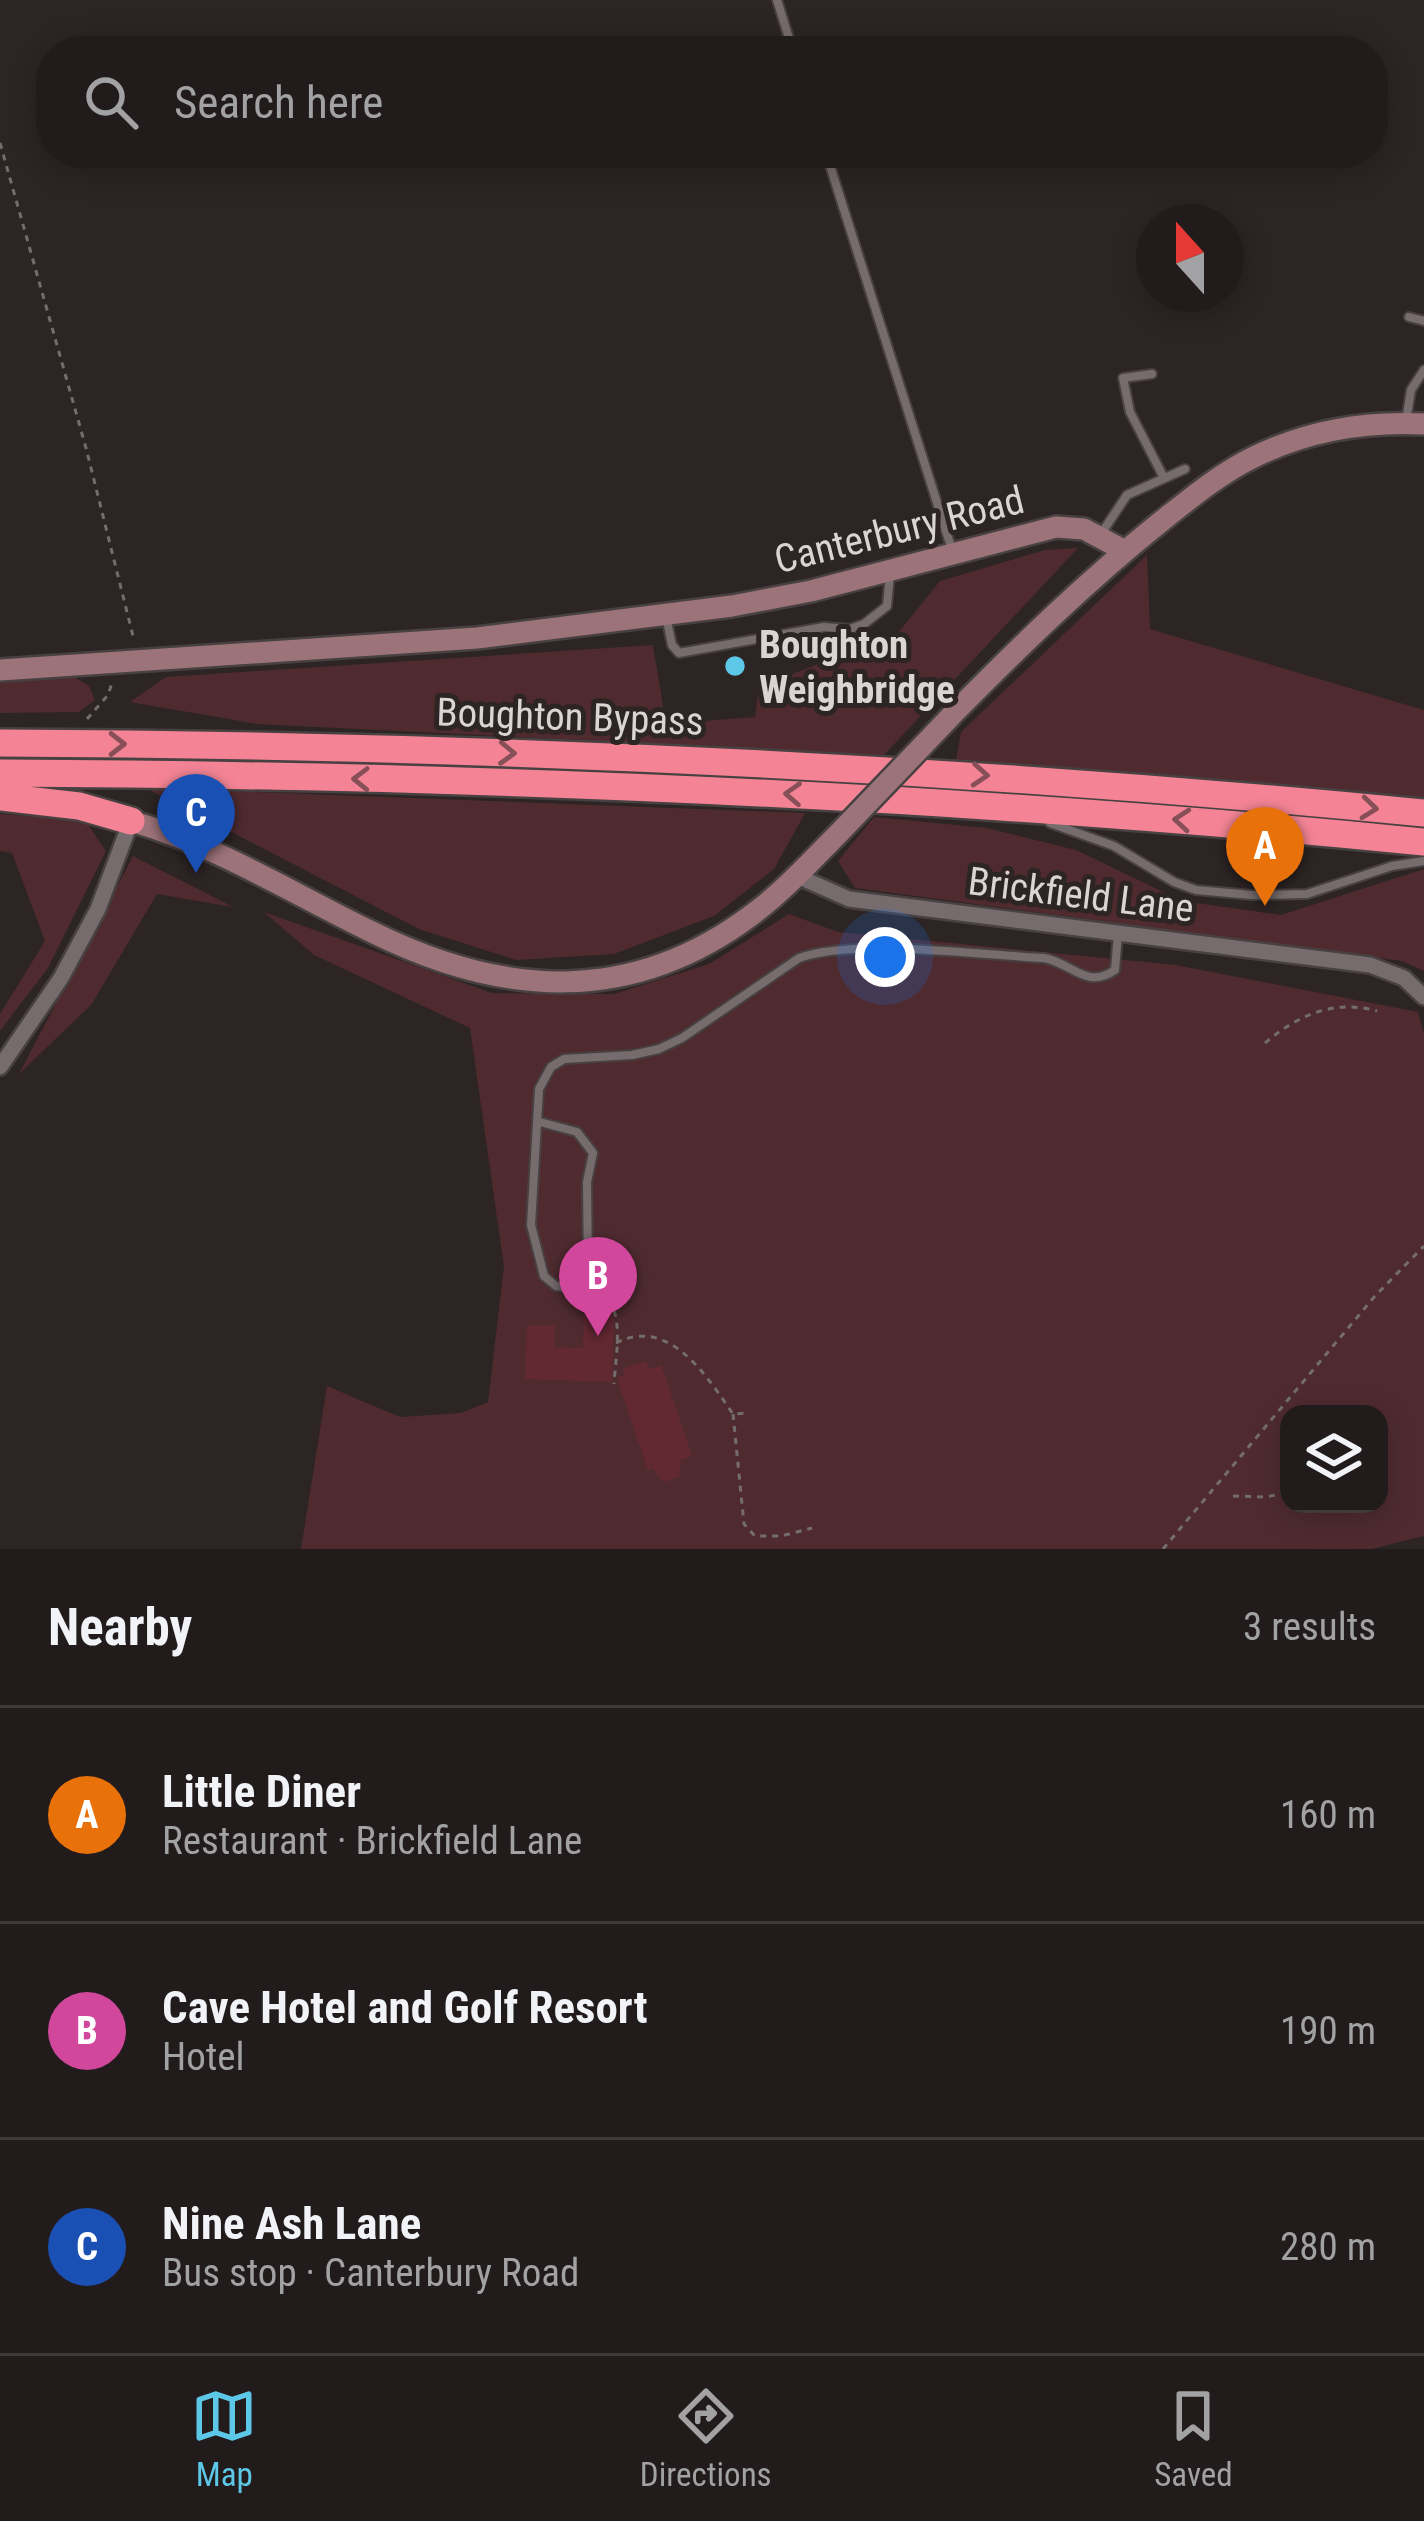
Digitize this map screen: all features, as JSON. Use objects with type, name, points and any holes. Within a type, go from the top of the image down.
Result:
[{"type":"highway","name":"Boughton Bypass","points":[[0,743],[353,748],[783,764],[1123,785],[1424,813]]},
{"type":"highway","name":"Boughton Bypass","points":[[0,773],[530,783],[937,802],[1424,842]]},
{"type":"highway","points":[[0,797],[79,806],[131,820]]},
{"type":"street","points":[[0,1067],[61,978],[98,909],[131,820],[233,859],[431,959],[501,980],[590,981],[681,956],[749,917],[797,876],[953,714],[1125,550],[1214,481],[1255,456],[1338,429],[1415,423]]},
{"type":"street","name":"Canterbury Road","points":[[0,670],[476,638],[666,614],[811,591],[1056,527],[1074,527],[1125,550]]},
{"type":"street","name":"Brickfield Lane","points":[[797,876],[849,899],[1370,965],[1404,978],[1424,997]]},
{"type":"lane","points":[[777,0],[789,36]]},
{"type":"lane","points":[[831,168],[953,555]]},
{"type":"lane","points":[[1409,317],[1424,321]]},
{"type":"lane","points":[[1415,423],[1411,390],[1424,370]]},
{"type":"lane","points":[[1153,374],[1123,378],[1125,394],[1164,478]]},
{"type":"lane","points":[[1101,536],[1123,498],[1185,469]]},
{"type":"lane","points":[[666,614],[672,645],[679,653],[824,627],[850,629],[878,616],[887,606],[890,571]]},
{"type":"lane","points":[[937,802],[1078,831],[1196,890],[1289,896],[1424,861]]},
{"type":"lane","points":[[540,1122],[577,1132],[593,1153],[587,1182],[590,1258],[582,1281],[571,1288],[556,1286],[544,1276],[531,1225],[539,1089],[551,1067],[564,1058],[658,1049],[682,1038],[799,958],[814,953],[864,950],[1044,958],[1096,979],[1115,970],[1118,932]]},
{"type":"path","points":[[0,143],[86,448],[135,646],[117,664],[108,695],[82,726]]},
{"type":"path","points":[[1265,1043],[1290,1022],[1330,1006],[1377,1011]]},
{"type":"path","points":[[1163,1549],[1376,1296],[1424,1246]]},
{"type":"path","points":[[582,1281],[607,1292],[616,1308],[614,1384]]},
{"type":"path","points":[[616,1342],[632,1335],[662,1336],[686,1356],[733,1414],[744,1524],[755,1535],[781,1536],[812,1528]]},
{"type":"path","points":[[733,1414],[746,1413]]},
{"type":"path","points":[[1233,1496],[1280,1494]]},
{"type":"shaded area","points":[[1078,548],[884,755],[257,724],[130,702],[166,677],[653,645],[666,724],[755,717],[759,687],[898,633],[940,581],[1045,550]]},
{"type":"shaded area","points":[[1147,555],[1150,629],[1424,710],[1424,801],[956,760],[961,732]]},
{"type":"shaded area","points":[[71,675],[89,686],[95,700],[79,712],[0,713],[0,679]]},
{"type":"shaded area","points":[[146,788],[805,813],[774,869],[714,916],[614,954],[516,960],[419,929]]},
{"type":"shaded area","points":[[0,814],[85,820],[106,851],[48,968],[0,1031],[0,1014],[45,941],[12,853],[0,851]]},
{"type":"shaded area","points":[[874,817],[987,828],[1076,850],[1182,901],[1281,915],[1424,869],[1424,971],[1402,961],[855,888],[838,861]]},
{"type":"shaded area","points":[[133,856],[233,907],[157,894],[91,1005],[19,1074]]},
{"type":"shaded area","points":[[264,912],[492,993],[614,994],[709,964],[789,914],[838,932],[1176,965],[1418,1012],[1424,1034],[1424,1536],[1371,1549],[301,1549],[327,1386],[400,1417],[461,1413],[488,1402],[504,1267],[470,1028],[314,955]]},
{"type":"building","points":[[584,1308],[614,1309],[612,1382],[525,1379],[527,1325],[555,1326],[554,1347],[583,1348]]},
{"type":"building","points":[[646,1361],[649,1369],[661,1365],[692,1456],[681,1460],[679,1477],[664,1482],[652,1468],[648,1470],[617,1378],[625,1375],[623,1369]]},
{"type":"place","name":"Boughton Weighbridge","points":[[735,666]]},
{"type":"place","name":"Nine Ash Lane","points":[[196,873]]},
{"type":"place","name":"Little Diner","points":[[1265,906]]},
{"type":"place","name":"Cave Hotel and Golf Resort","points":[[598,1336]]}]
